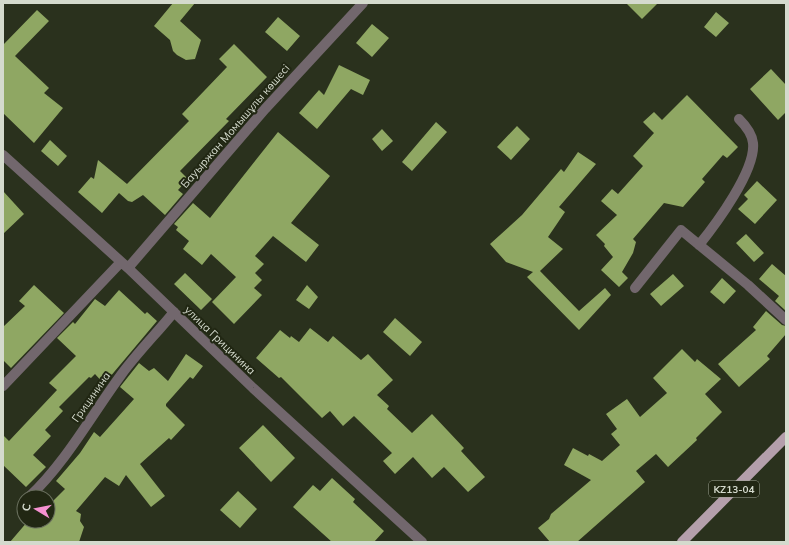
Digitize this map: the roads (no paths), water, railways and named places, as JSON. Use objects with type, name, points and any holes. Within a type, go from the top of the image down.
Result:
[{"type":"main road","name":"KZ13-04","points":[[682,542],[786,436]]},
{"type":"street","name":"Бауыржан Момышұлы көшесі","points":[[3,386],[124,265],[363,3]]},
{"type":"street","points":[[699,245],[730,203],[752,156],[753,142],[746,126],[739,119]]},
{"type":"street","name":"улица Грицинина","points":[[3,155],[124,265],[253,388],[422,542]]},
{"type":"street","points":[[635,288],[681,230],[748,285],[786,320]]},
{"type":"street","name":"Грицинина","points":[[38,489],[65,455],[122,373],[174,312]]}]
